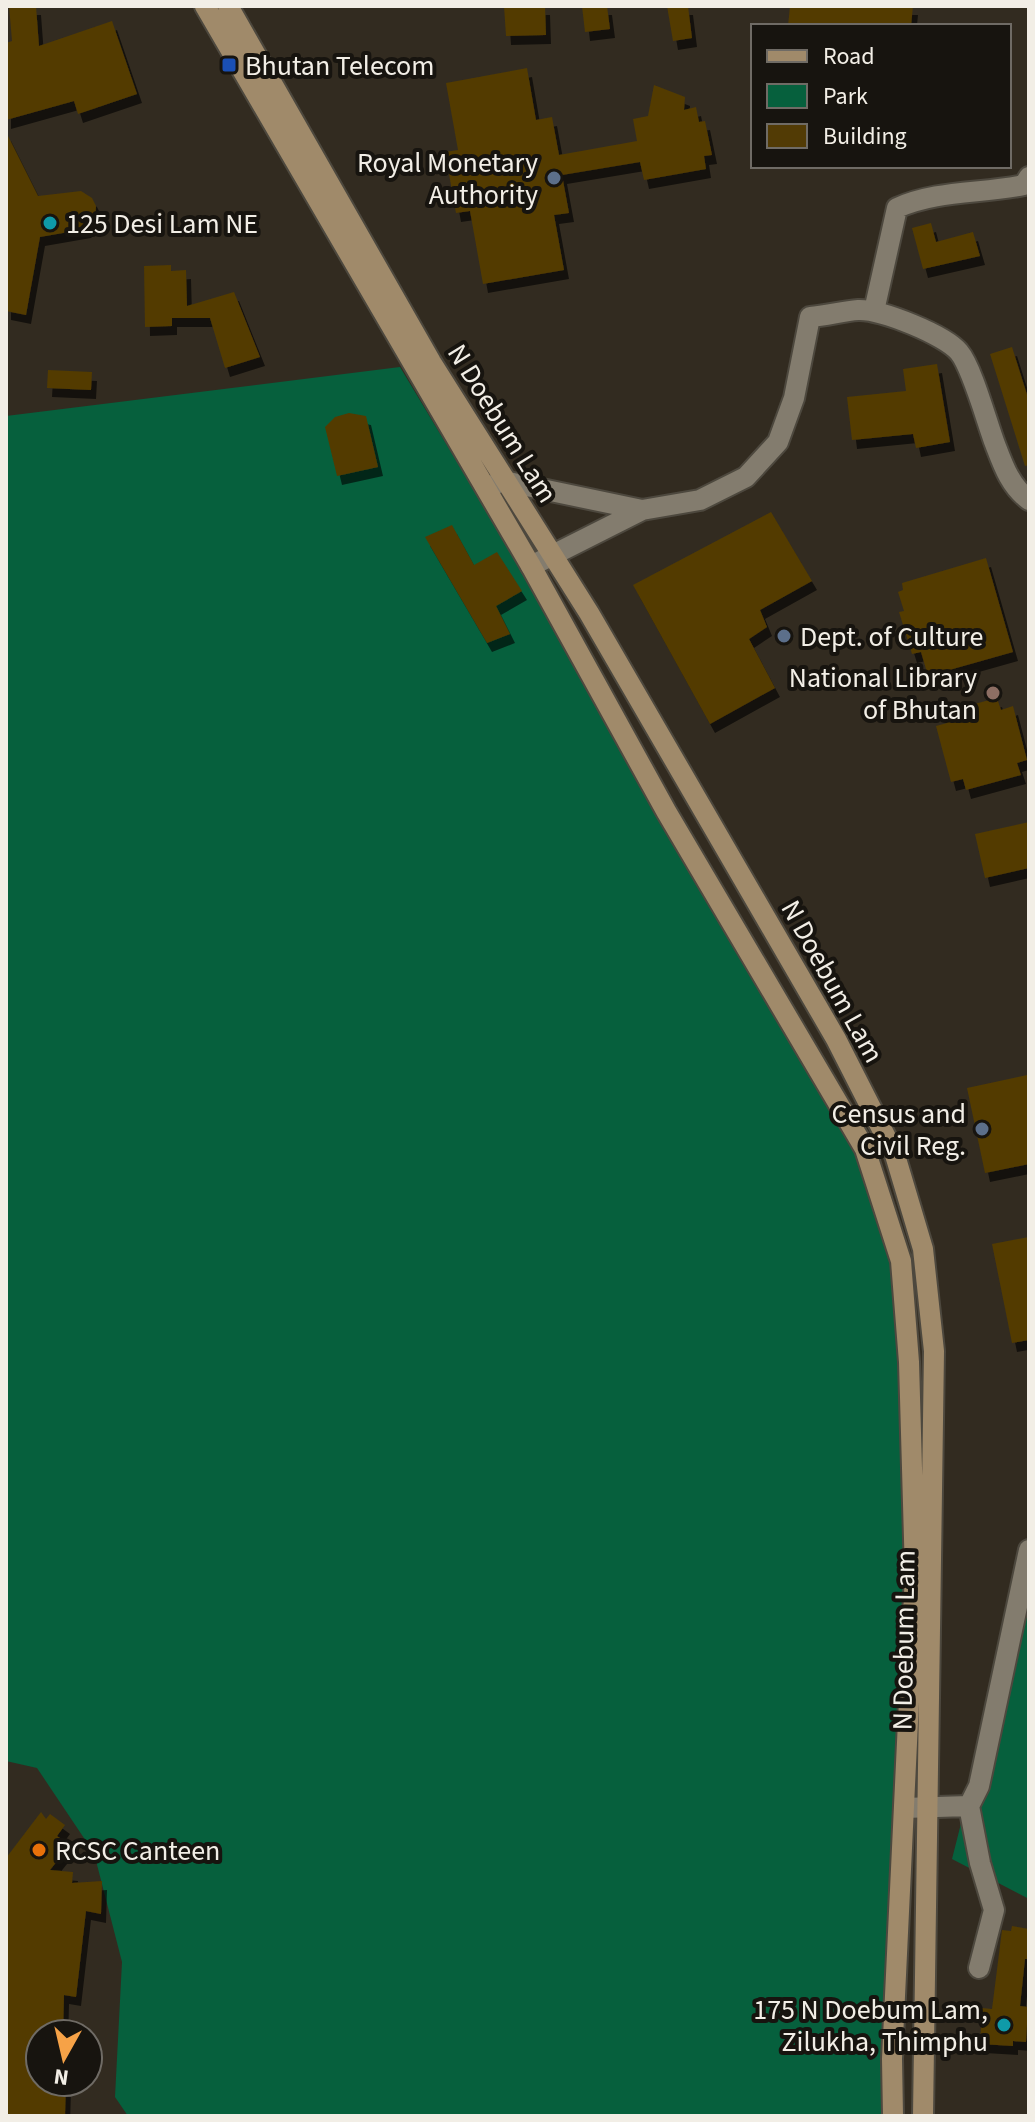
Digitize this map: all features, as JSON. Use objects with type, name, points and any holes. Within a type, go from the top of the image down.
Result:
[{"type":"main road","name":"N Doebum Lam","points":[[205,6],[483,489],[531,566],[666,811],[865,1149],[901,1261],[909,1362],[915,1574],[892,2059],[893,2116]]},
{"type":"main road","name":"N Doebum Lam","points":[[228,6],[309,153],[503,481],[553,553],[836,1039],[895,1155],[923,1249],[934,1351],[923,2116]]},
{"type":"street","points":[[874,311],[897,208],[924,196],[990,192],[1024,185],[1029,177]]},
{"type":"street","points":[[531,566],[642,510],[700,500],[746,477],[778,442],[794,398],[810,317],[874,311],[939,338],[961,354],[1002,464],[1012,484],[1029,500]]},
{"type":"street","points":[[483,489],[503,481],[642,510]]},
{"type":"street","points":[[979,1968],[994,1910],[980,1863],[969,1806],[979,1786],[1029,1550]]},
{"type":"street","points":[[904,1808],[969,1806]]},
{"type":"green space","points":[[400,367],[856,1126],[888,1205],[915,1574],[890,2116],[128,2116],[115,2097],[122,1962],[94,1853],[37,1768],[6,1761],[6,416]]},
{"type":"green space","points":[[1029,1555],[1029,1899],[952,1859]]},
{"type":"building","points":[[9,6],[36,6],[39,46],[112,21],[137,94],[78,114],[74,101],[6,120],[6,43],[12,41]]},
{"type":"building","points":[[504,6],[545,6],[546,35],[506,36]]},
{"type":"building","points":[[582,6],[607,6],[610,29],[585,32]]},
{"type":"building","points":[[667,6],[688,6],[692,38],[673,41]]},
{"type":"building","points":[[790,6],[913,6],[911,24],[788,24]]},
{"type":"building","points":[[527,68],[536,120],[552,117],[559,155],[637,141],[633,119],[648,116],[654,85],[685,97],[684,110],[696,107],[699,122],[705,121],[712,155],[704,156],[706,169],[644,180],[640,162],[562,175],[569,213],[554,215],[564,270],[483,284],[470,211],[456,213],[445,152],[458,150],[446,83]]},
{"type":"building","name":"125 Desi Lam NE","points":[[6,132],[38,196],[81,191],[92,198],[96,206],[95,220],[86,229],[40,237],[26,315],[6,311]]},
{"type":"building","points":[[931,223],[936,242],[973,232],[980,256],[923,269],[912,228]]},
{"type":"building","points":[[171,265],[171,271],[186,270],[187,306],[234,292],[260,357],[225,368],[210,318],[172,318],[172,326],[145,327],[144,266]]},
{"type":"building","points":[[1012,347],[1029,401],[1029,465],[1025,466],[990,354]]},
{"type":"building","points":[[937,364],[950,442],[916,448],[913,434],[852,440],[847,397],[906,391],[903,369]]},
{"type":"building","points":[[48,370],[92,372],[91,390],[47,388]]},
{"type":"building","points":[[349,413],[366,416],[378,467],[337,476],[325,427],[335,417]]},
{"type":"building","points":[[771,512],[812,581],[760,610],[767,627],[749,639],[775,688],[710,724],[633,585]]},
{"type":"building","points":[[452,525],[474,565],[497,552],[522,591],[496,606],[510,634],[487,643],[425,537]]},
{"type":"building","points":[[986,558],[1013,652],[928,676],[921,652],[912,654],[899,612],[904,611],[898,592],[903,590],[902,583]]},
{"type":"building","points":[[997,698],[1001,710],[1013,706],[1027,760],[1017,763],[1021,775],[966,790],[963,779],[951,782],[936,726],[947,723],[944,712]]},
{"type":"building","points":[[1029,822],[1029,868],[985,878],[975,834]]},
{"type":"building","points":[[1027,1075],[1029,1164],[985,1173],[967,1088]]},
{"type":"building","points":[[1029,1237],[1029,1340],[1012,1343],[992,1244]]},
{"type":"building","points":[[41,1812],[46,1819],[50,1814],[65,1825],[57,1836],[70,1845],[50,1870],[73,1872],[72,1883],[102,1881],[101,1914],[86,1911],[76,1997],[64,1995],[63,2018],[24,2018],[24,2098],[66,2098],[65,2116],[6,2116],[6,1858]]},
{"type":"building","points":[[1012,1926],[1029,1929],[1029,1959],[1025,1959],[1020,2006],[1028,2007],[1026,2042],[1013,2041],[1013,2046],[980,2044],[982,2008],[992,2009],[1002,1930],[1011,1931]]},
{"type":"place","name":"Bhutan Telecom","points":[[229,65]]},
{"type":"place","name":"Royal Monetary Authority","points":[[554,178]]},
{"type":"place","name":"125 Desi Lam NE","points":[[50,223]]},
{"type":"place","name":"Dept. of Culture","points":[[784,636]]},
{"type":"place","name":"National Library of Bhutan","points":[[993,693]]},
{"type":"place","name":"Census and Civil Reg.","points":[[982,1129]]},
{"type":"place","name":"RCSC Canteen","points":[[39,1850]]},
{"type":"place","name":"175 N Doebum Lam, Zilukha, Thimphu","points":[[1004,2025]]}]
